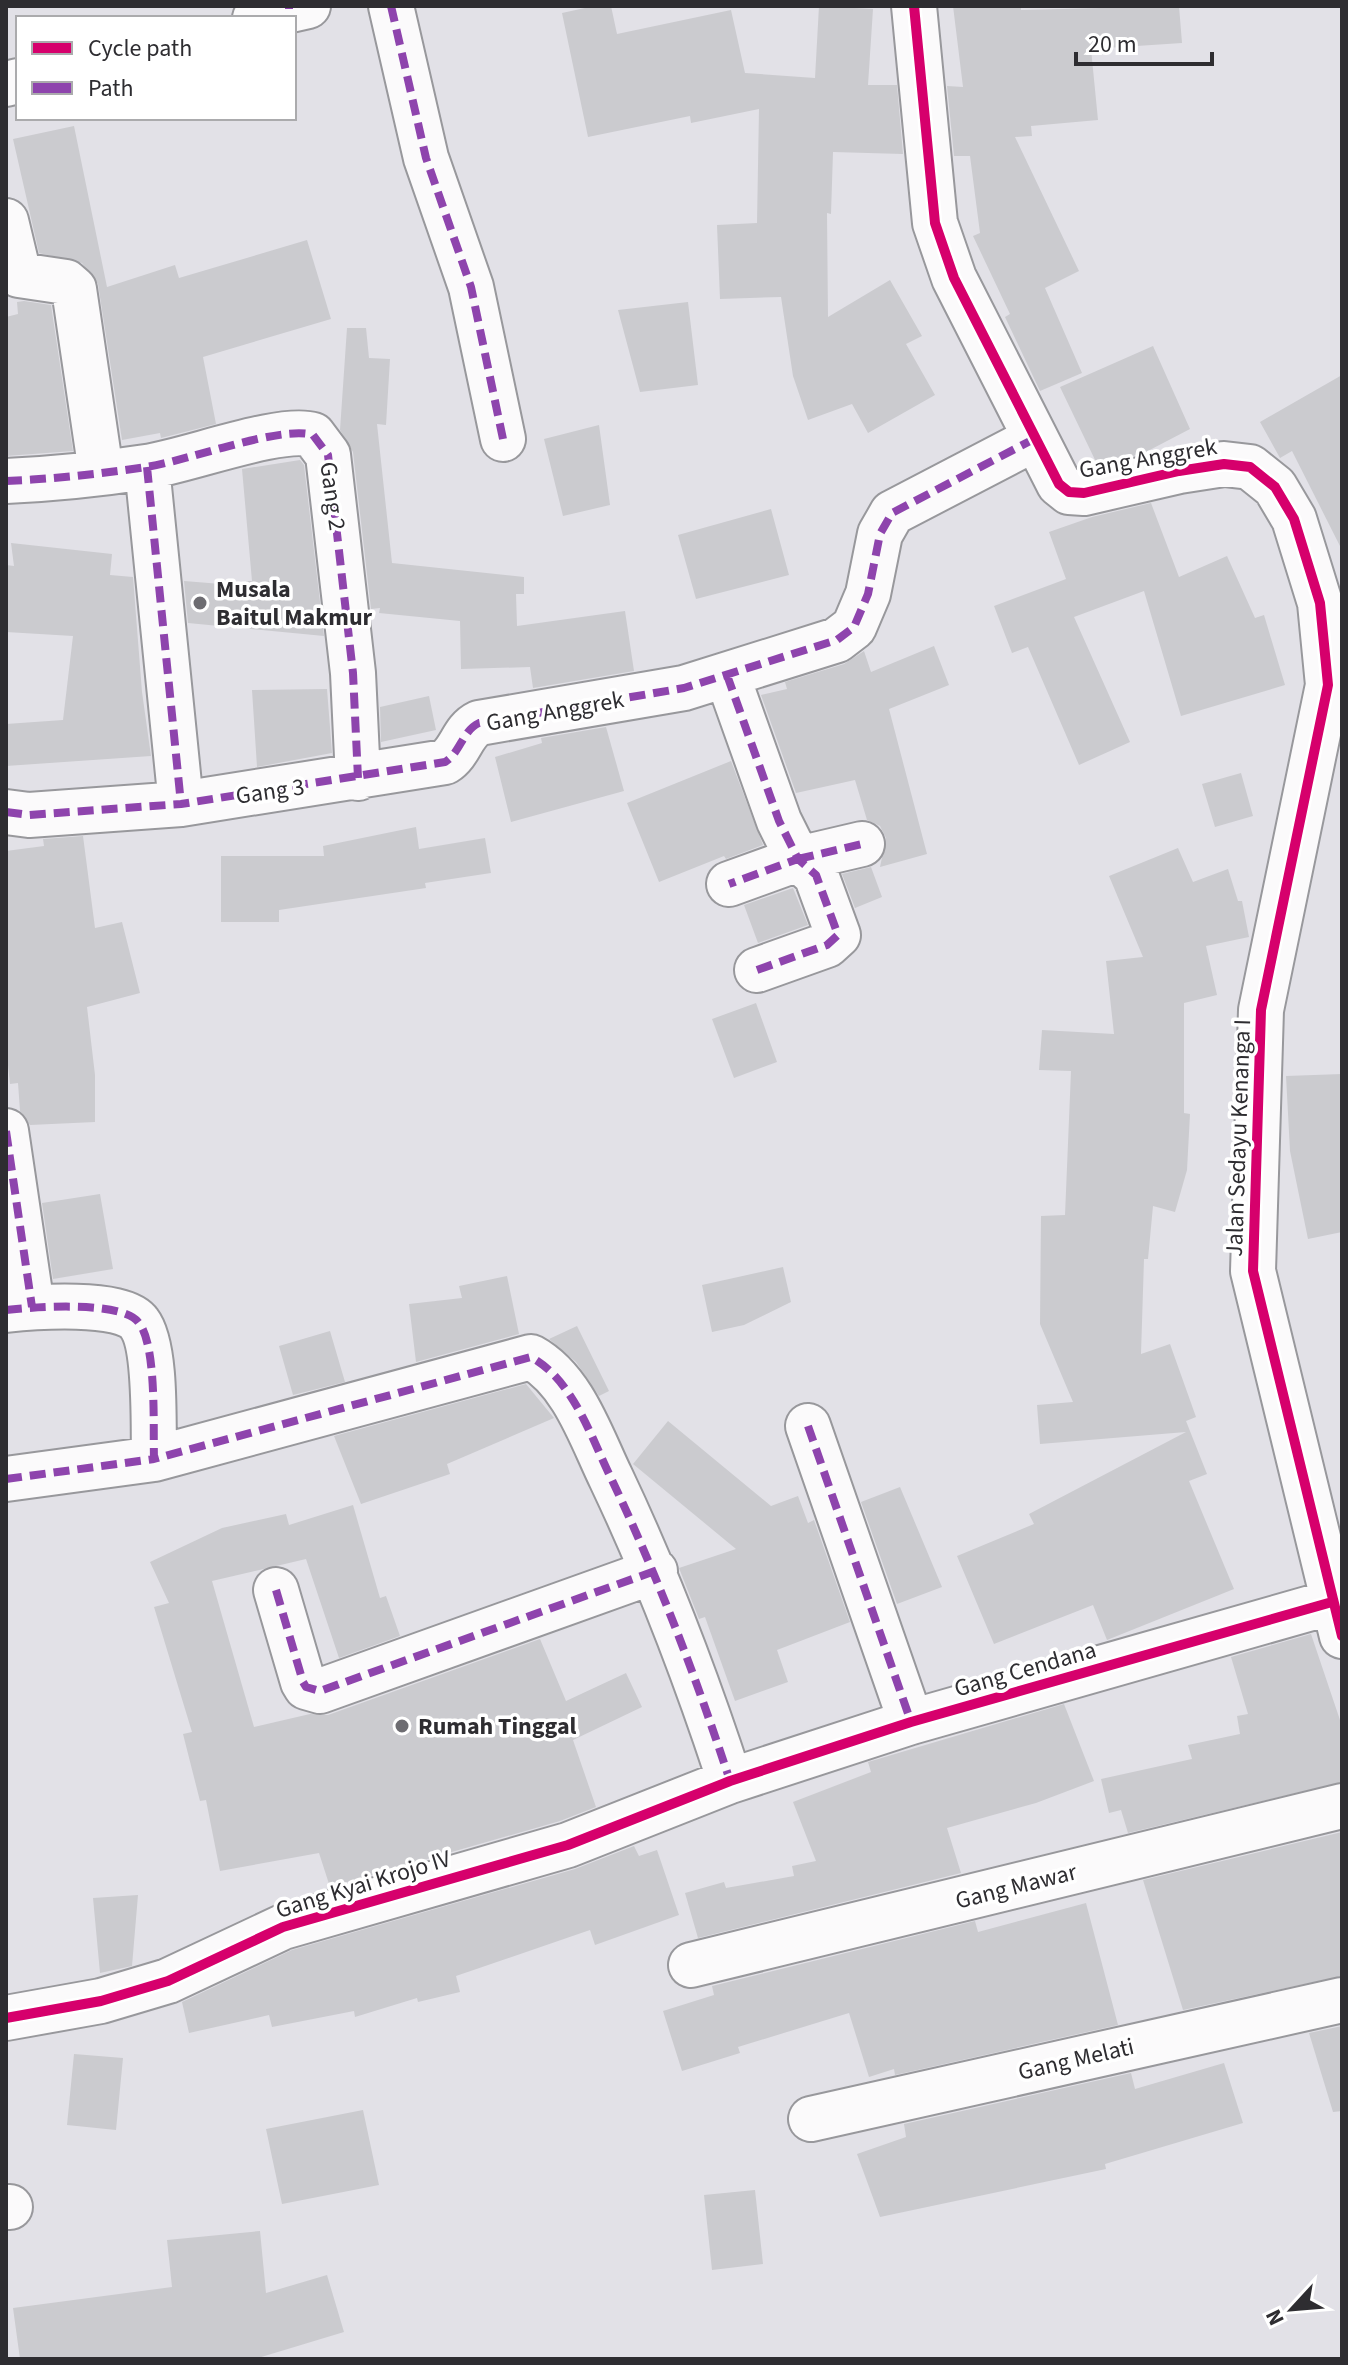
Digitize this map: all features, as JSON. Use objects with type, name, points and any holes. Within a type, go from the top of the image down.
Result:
[{"type":"street","points":[[391,6],[426,158],[471,287],[503,439]]},
{"type":"street","points":[[914,6],[935,223],[954,278],[1034,439]]},
{"type":"street","points":[[6,221],[19,275],[66,282],[74,289],[101,472]]},
{"type":"street","name":"Gang 2","points":[[6,481],[147,467],[202,456],[287,431],[313,435],[323,443],[328,455],[353,673],[358,778]]},
{"type":"street","name":"Gang Anggrek","points":[[358,778],[445,762],[454,756],[468,730],[479,723],[684,688],[820,647],[854,627],[868,594],[880,534],[892,513],[1034,439],[1059,484],[1069,492],[1084,493],[1224,464],[1250,467],[1275,487],[1294,519],[1311,564],[1335,684]]},
{"type":"street","points":[[147,467],[181,804]]},
{"type":"street","points":[[727,675],[779,821],[798,859],[816,875],[838,935],[827,945],[757,970]]},
{"type":"street","name":"Jalan Sedayu Kenanga I","points":[[1335,684],[1261,1010],[1253,1271],[1323,1490],[1337,1619]]},
{"type":"street","name":"Gang 3","points":[[6,812],[29,815],[181,804],[358,778]]},
{"type":"street","points":[[729,884],[798,859],[862,844]]},
{"type":"street","points":[[6,1131],[19,1308],[122,1310],[141,1324],[148,1351],[154,1459]]},
{"type":"street","points":[[6,1479],[154,1459],[531,1357],[550,1368],[582,1419],[655,1571],[695,1674],[730,1781]]},
{"type":"street","points":[[808,1426],[911,1722]]},
{"type":"street","points":[[276,1590],[303,1682],[306,1687],[320,1691],[655,1571]]},
{"type":"street","name":"Gang Cendana","points":[[730,1781],[911,1722],[1337,1619]]},
{"type":"street","name":"Gang Kyai Krojo IV","points":[[6,2018],[101,2001],[168,1981],[283,1927],[568,1845],[730,1781]]},
{"type":"street","name":"Gang Mawar","points":[[691,1965],[1342,1806]]},
{"type":"street","name":"Gang Melati","points":[[811,2119],[1342,2000]]},
{"type":"building","points":[[594,6],[611,6],[617,34],[731,10],[745,73],[815,78],[819,6],[873,9],[868,85],[897,85],[903,154],[833,152],[831,214],[827,213],[828,317],[890,280],[922,336],[906,344],[935,395],[868,433],[852,404],[808,420],[793,376],[781,297],[720,299],[717,225],[757,223],[759,109],[691,123],[690,116],[588,137],[562,13]]},
{"type":"building","points":[[953,6],[1021,6],[1021,10],[1179,6],[1182,43],[1091,49],[1098,120],[1031,126],[1032,136],[1015,137],[1079,271],[1045,288],[1082,373],[1040,391],[1005,317],[1010,314],[973,236],[980,233],[970,156],[954,156],[947,86],[963,87]]},
{"type":"building","points":[[74,126],[107,287],[175,265],[179,278],[307,240],[331,319],[203,357],[216,424],[161,438],[160,433],[122,440],[98,284],[82,263],[39,253],[13,139]]},
{"type":"building","points":[[17,302],[51,305],[73,451],[6,456],[6,317],[18,314]]},
{"type":"building","points":[[688,302],[698,385],[640,392],[618,310]]},
{"type":"building","points":[[347,328],[366,328],[369,358],[390,359],[386,425],[377,424],[392,563],[524,577],[524,594],[516,594],[517,626],[625,611],[634,671],[533,688],[530,667],[461,669],[460,621],[379,613],[380,608],[371,609],[353,452],[340,430]]},
{"type":"building","points":[[1153,346],[1190,429],[1142,454],[1097,464],[1060,387]]},
{"type":"building","points":[[1342,375],[1342,550],[1292,451],[1280,458],[1260,422]]},
{"type":"building","points":[[599,425],[610,505],[563,516],[544,439]]},
{"type":"building","points":[[300,460],[304,465],[324,636],[188,623],[184,581],[246,586],[246,581],[252,581],[242,469]]},
{"type":"building","points":[[1151,503],[1179,577],[1227,556],[1255,618],[1264,615],[1285,685],[1181,716],[1144,591],[1074,617],[1130,742],[1079,765],[1028,647],[1012,653],[994,606],[1066,579],[1049,532],[1092,517]]},
{"type":"building","points":[[771,509],[789,575],[696,599],[678,535]]},
{"type":"building","points":[[11,543],[112,554],[110,575],[133,577],[142,692],[151,756],[6,766],[6,724],[63,720],[73,636],[6,632],[6,565],[14,566]]},
{"type":"building","points":[[934,646],[949,685],[889,709],[927,854],[880,867],[886,838],[880,826],[867,820],[855,780],[796,793],[761,695],[787,689],[785,682],[844,664],[864,651],[871,672]]},
{"type":"building","points":[[327,689],[332,753],[257,767],[252,690]]},
{"type":"building","points":[[429,696],[436,730],[381,742],[380,707]]},
{"type":"building","points":[[606,727],[624,791],[511,822],[495,757],[542,743],[541,738]]},
{"type":"building","points":[[731,761],[763,845],[726,859],[724,856],[659,882],[627,803]]},
{"type":"building","points":[[1241,773],[1253,816],[1215,827],[1202,784]]},
{"type":"building","points":[[416,827],[419,849],[485,838],[491,873],[425,883],[426,888],[279,910],[279,922],[221,922],[221,856],[324,856],[323,846]]},
{"type":"building","points":[[83,836],[95,928],[122,922],[140,993],[87,1007],[95,1075],[95,1122],[30,1125],[20,1111],[18,1083],[10,1084],[6,1046],[6,851],[44,846],[43,839]]},
{"type":"building","points":[[1178,848],[1193,882],[1228,869],[1238,901],[1242,901],[1249,937],[1206,946],[1217,995],[1184,1003],[1184,1113],[1190,1114],[1187,1170],[1175,1212],[1153,1206],[1148,1259],[1144,1259],[1141,1354],[1170,1344],[1196,1417],[1186,1421],[1207,1474],[1189,1481],[1234,1589],[1107,1640],[1093,1605],[994,1644],[957,1556],[1034,1524],[1029,1514],[1186,1432],[1040,1444],[1037,1405],[1073,1402],[1040,1324],[1041,1216],[1065,1215],[1071,1071],[1039,1070],[1042,1030],[1114,1034],[1106,961],[1143,957],[1109,876]]},
{"type":"building","points":[[871,867],[882,897],[855,908],[842,874]]},
{"type":"building","points":[[793,888],[808,925],[758,943],[744,905]]},
{"type":"building","points":[[756,1003],[777,1062],[734,1078],[712,1019]]},
{"type":"building","points":[[1342,1074],[1342,1232],[1308,1239],[1290,1151],[1286,1076]]},
{"type":"building","points":[[100,1194],[113,1269],[53,1279],[42,1203]]},
{"type":"building","points":[[783,1267],[791,1302],[744,1325],[712,1332],[702,1285]]},
{"type":"building","points":[[507,1276],[519,1334],[416,1362],[409,1304],[462,1298],[459,1286]]},
{"type":"building","points":[[577,1326],[609,1391],[599,1396],[576,1362],[549,1339]]},
{"type":"building","points":[[330,1331],[345,1382],[293,1395],[279,1346]]},
{"type":"building","points":[[526,1384],[554,1418],[447,1464],[450,1474],[361,1504],[334,1436]]},
{"type":"building","points":[[668,1421],[771,1506],[798,1496],[808,1523],[814,1520],[850,1622],[777,1650],[788,1682],[735,1701],[705,1617],[699,1619],[679,1568],[736,1549],[633,1464]]},
{"type":"building","points":[[900,1487],[942,1587],[897,1604],[861,1502]]},
{"type":"building","points":[[353,1505],[380,1598],[386,1596],[400,1636],[339,1658],[306,1559],[212,1581],[254,1727],[310,1714],[328,1715],[540,1639],[566,1701],[626,1673],[642,1707],[573,1740],[596,1807],[560,1821],[330,1887],[319,1853],[220,1871],[206,1800],[200,1801],[183,1734],[192,1732],[154,1607],[169,1603],[150,1562],[222,1528],[286,1514],[289,1525]]},
{"type":"building","points":[[1311,1634],[1342,1726],[1342,1782],[1128,1833],[1121,1810],[1109,1813],[1101,1779],[1192,1759],[1188,1745],[1240,1734],[1237,1716],[1248,1714],[1231,1657]]},
{"type":"building","points":[[1064,1704],[1094,1781],[1036,1803],[947,1828],[961,1873],[698,1938],[685,1893],[724,1882],[726,1888],[794,1876],[792,1866],[816,1861],[793,1802],[871,1772],[868,1762]]},
{"type":"building","points":[[1342,1832],[1342,1976],[1183,2010],[1143,1880]]},
{"type":"building","points":[[634,1846],[639,1856],[657,1850],[679,1915],[595,1945],[590,1930],[456,1976],[460,1992],[418,2002],[417,1998],[355,2017],[354,2011],[272,2027],[269,2015],[189,2033],[182,2002],[292,1950],[575,1869]]},
{"type":"building","points":[[138,1895],[132,1966],[100,1973],[93,1898]]},
{"type":"building","points":[[1086,1903],[1118,2025],[895,2075],[894,2069],[869,2077],[849,2013],[738,2047],[740,2053],[682,2071],[663,2011],[714,1995],[712,1986],[975,1921],[978,1932]]},
{"type":"building","points":[[1342,2026],[1342,2111],[1333,2112],[1309,2033]]},
{"type":"building","points":[[74,2054],[123,2058],[116,2130],[67,2125]]},
{"type":"building","points":[[1224,2063],[1243,2123],[1105,2164],[1106,2169],[880,2217],[857,2154],[906,2137],[904,2124],[1131,2073],[1135,2089]]},
{"type":"building","points":[[363,2110],[379,2185],[282,2204],[266,2129]]},
{"type":"building","points":[[755,2190],[763,2264],[712,2270],[704,2195]]},
{"type":"building","points":[[260,2231],[266,2293],[327,2275],[344,2332],[258,2358],[20,2359],[13,2308],[172,2287],[167,2240]]},
{"type":"marked path","points":[[391,6],[426,158],[471,287],[503,439]]},
{"type":"marked path","points":[[6,481],[146,467],[257,439],[298,433],[313,435],[328,455],[353,673],[358,778]]},
{"type":"marked path","points":[[6,812],[29,815],[181,804],[445,762],[479,723],[684,688],[837,640],[854,627],[868,594],[880,534],[892,513],[1034,439]]},
{"type":"marked path","points":[[147,467],[181,804]]},
{"type":"marked path","points":[[727,675],[779,821],[798,859],[729,884]]},
{"type":"marked path","points":[[798,859],[862,844]]},
{"type":"marked path","points":[[757,970],[827,945],[838,935],[816,875],[798,859]]},
{"type":"marked path","points":[[6,1131],[32,1307]]},
{"type":"marked path","points":[[6,1310],[97,1308],[130,1316],[139,1323],[145,1334],[151,1368],[154,1459],[531,1357],[558,1380],[588,1428],[660,1590],[730,1781]]},
{"type":"marked path","points":[[808,1426],[911,1722]]},
{"type":"marked path","points":[[6,1479],[154,1459]]},
{"type":"marked path","points":[[276,1590],[303,1682],[306,1687],[320,1691],[655,1571]]},
{"type":"cycle path","points":[[914,6],[935,223],[954,278],[1059,484],[1069,492],[1084,493],[1179,471],[1224,464],[1250,467],[1275,487],[1294,519],[1320,603],[1328,685],[1261,1010],[1253,1271],[1342,1636]]},
{"type":"cycle path","points":[[6,2018],[101,2001],[168,1981],[283,1927],[568,1845],[730,1781],[911,1722],[1332,1602]]},
{"type":"place","name":"Musala Baitul Makmur","points":[[200,603]]},
{"type":"place","name":"Rumah Tinggal","points":[[402,1726]]}]
